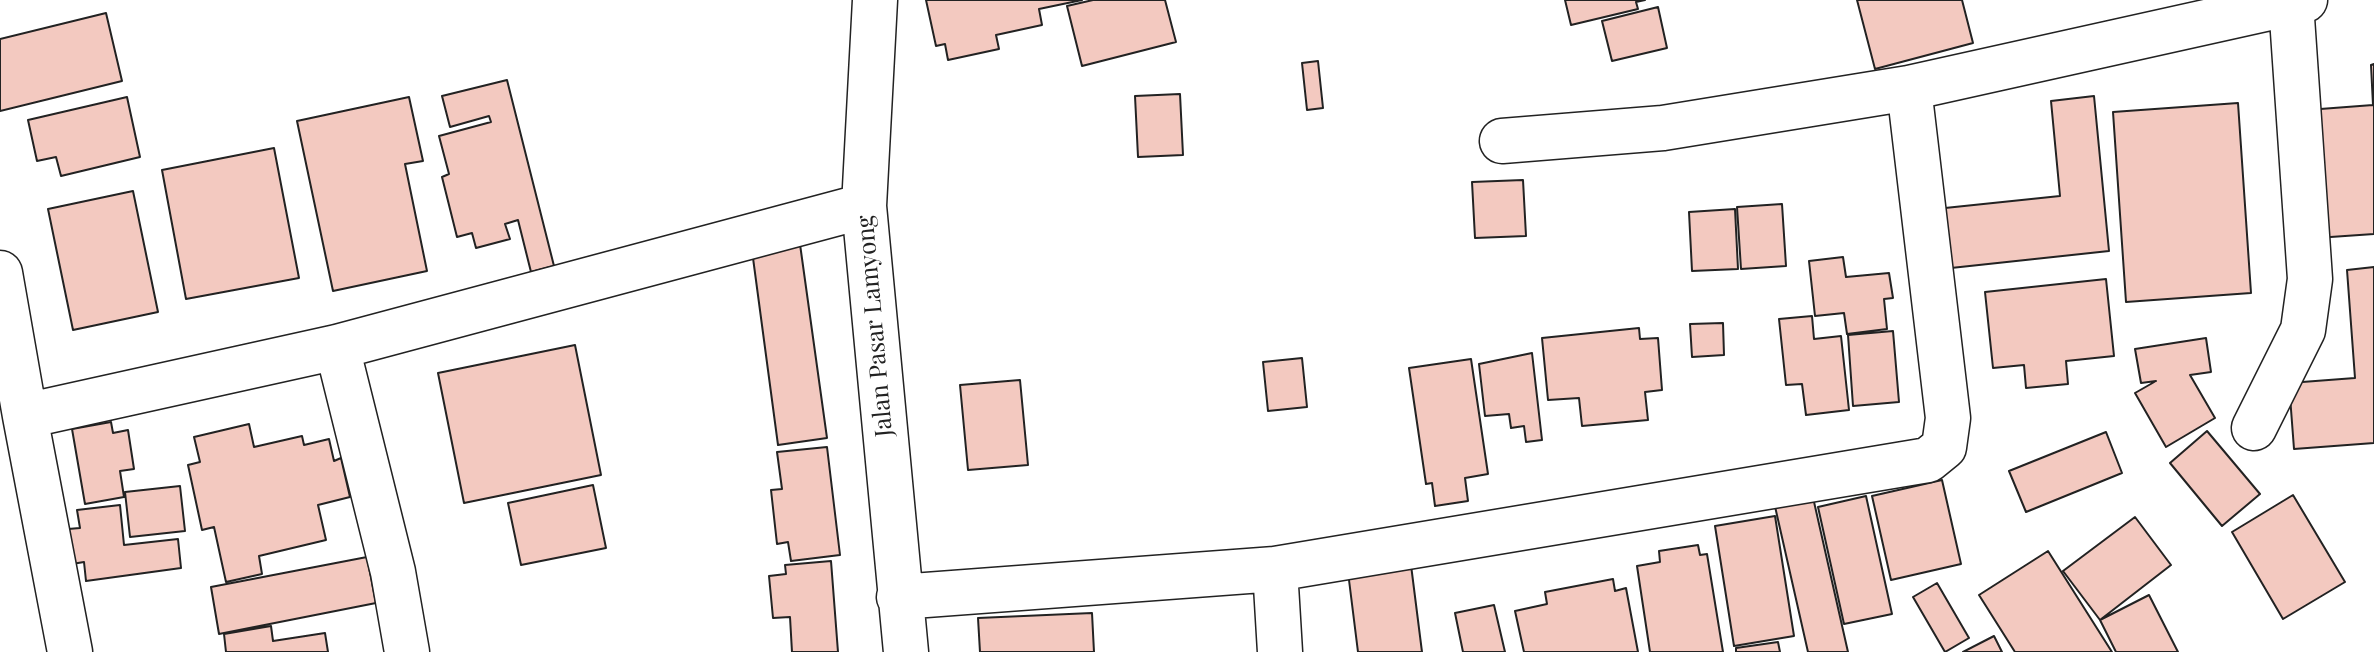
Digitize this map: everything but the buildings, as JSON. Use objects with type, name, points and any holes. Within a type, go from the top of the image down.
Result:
[{"type":"street","name":"Jalan Pasar Lamyong","points":[[875,0],[864,206],[906,652]]},
{"type":"street","points":[[1502,141],[1663,128],[1909,88],[2298,1],[2310,279],[2303,330],[2254,428]]},
{"type":"street","points":[[899,597],[1275,569],[1928,460],[1944,447],[1948,418],[1909,88]]},
{"type":"street","points":[[25,416],[337,347],[864,206]]},
{"type":"street","points":[[0,273],[70,652]]},
{"type":"street","points":[[337,347],[393,572],[407,652]]},
{"type":"street","points":[[1275,569],[1280,652]]}]
